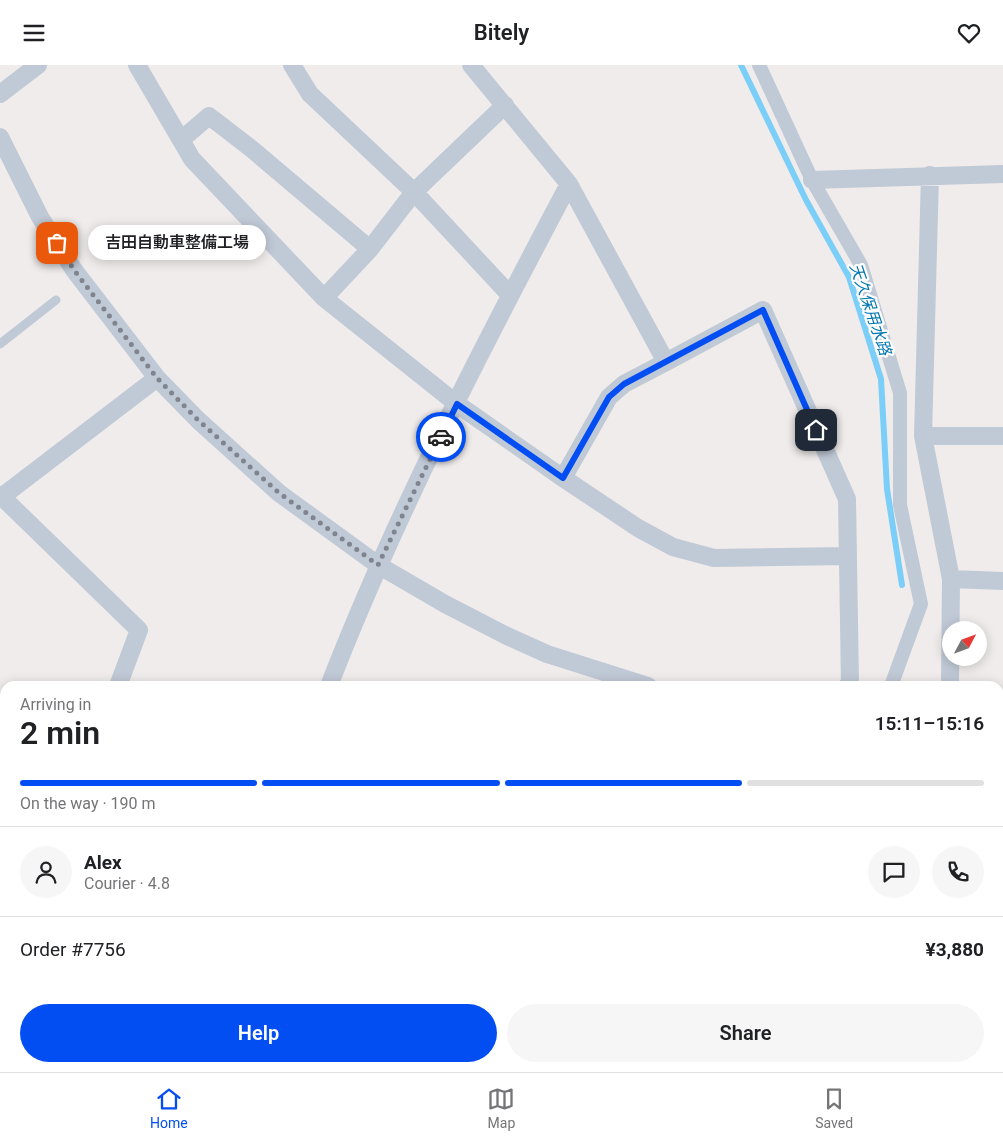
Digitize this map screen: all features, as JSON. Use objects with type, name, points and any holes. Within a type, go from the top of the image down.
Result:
[{"type":"street","points":[[0,94],[38,65]]},
{"type":"street","points":[[137,65],[192,159],[324,298],[457,404],[563,478],[638,528],[673,547],[714,558],[848,556]]},
{"type":"street","points":[[292,65],[310,94],[414,192],[510,295]]},
{"type":"street","points":[[471,65],[569,184],[666,362]]},
{"type":"street","points":[[758,65],[812,180],[861,265],[900,393],[900,505],[921,604],[893,681]]},
{"type":"street","points":[[324,298],[370,249],[414,192],[505,105]]},
{"type":"street","points":[[181,140],[209,116],[253,150],[370,249]]},
{"type":"street","points":[[0,137],[40,217],[64,255],[157,378],[198,420],[279,493],[378,565],[507,636],[547,654],[632,681]]},
{"type":"street","points":[[812,180],[1003,174]]},
{"type":"street","points":[[930,175],[923,437],[951,579],[950,681]]},
{"type":"street","points":[[332,681],[378,565],[510,295],[569,184]]},
{"type":"street","points":[[563,478],[609,397],[624,384],[763,310],[847,499],[850,681]]},
{"type":"street","points":[[120,681],[139,630],[1,497],[157,378]]},
{"type":"street","points":[[923,437],[1003,435]]},
{"type":"street","points":[[951,579],[1003,581]]},
{"type":"lane","points":[[0,344],[56,301]]},
{"type":"waterway","name":"天久保用水路","points":[[741,65],[806,200],[849,277],[881,379],[887,489],[902,585]]},
{"type":"way so far","points":[[57,243],[74,270],[157,378],[198,420],[279,493],[378,565],[441,437]]},
{"type":"place","name":"吉田自動車整備工場","points":[[57,243]]},
{"type":"route","points":[[441,437],[457,404],[563,478],[609,397],[624,384],[763,310],[816,430]]}]
